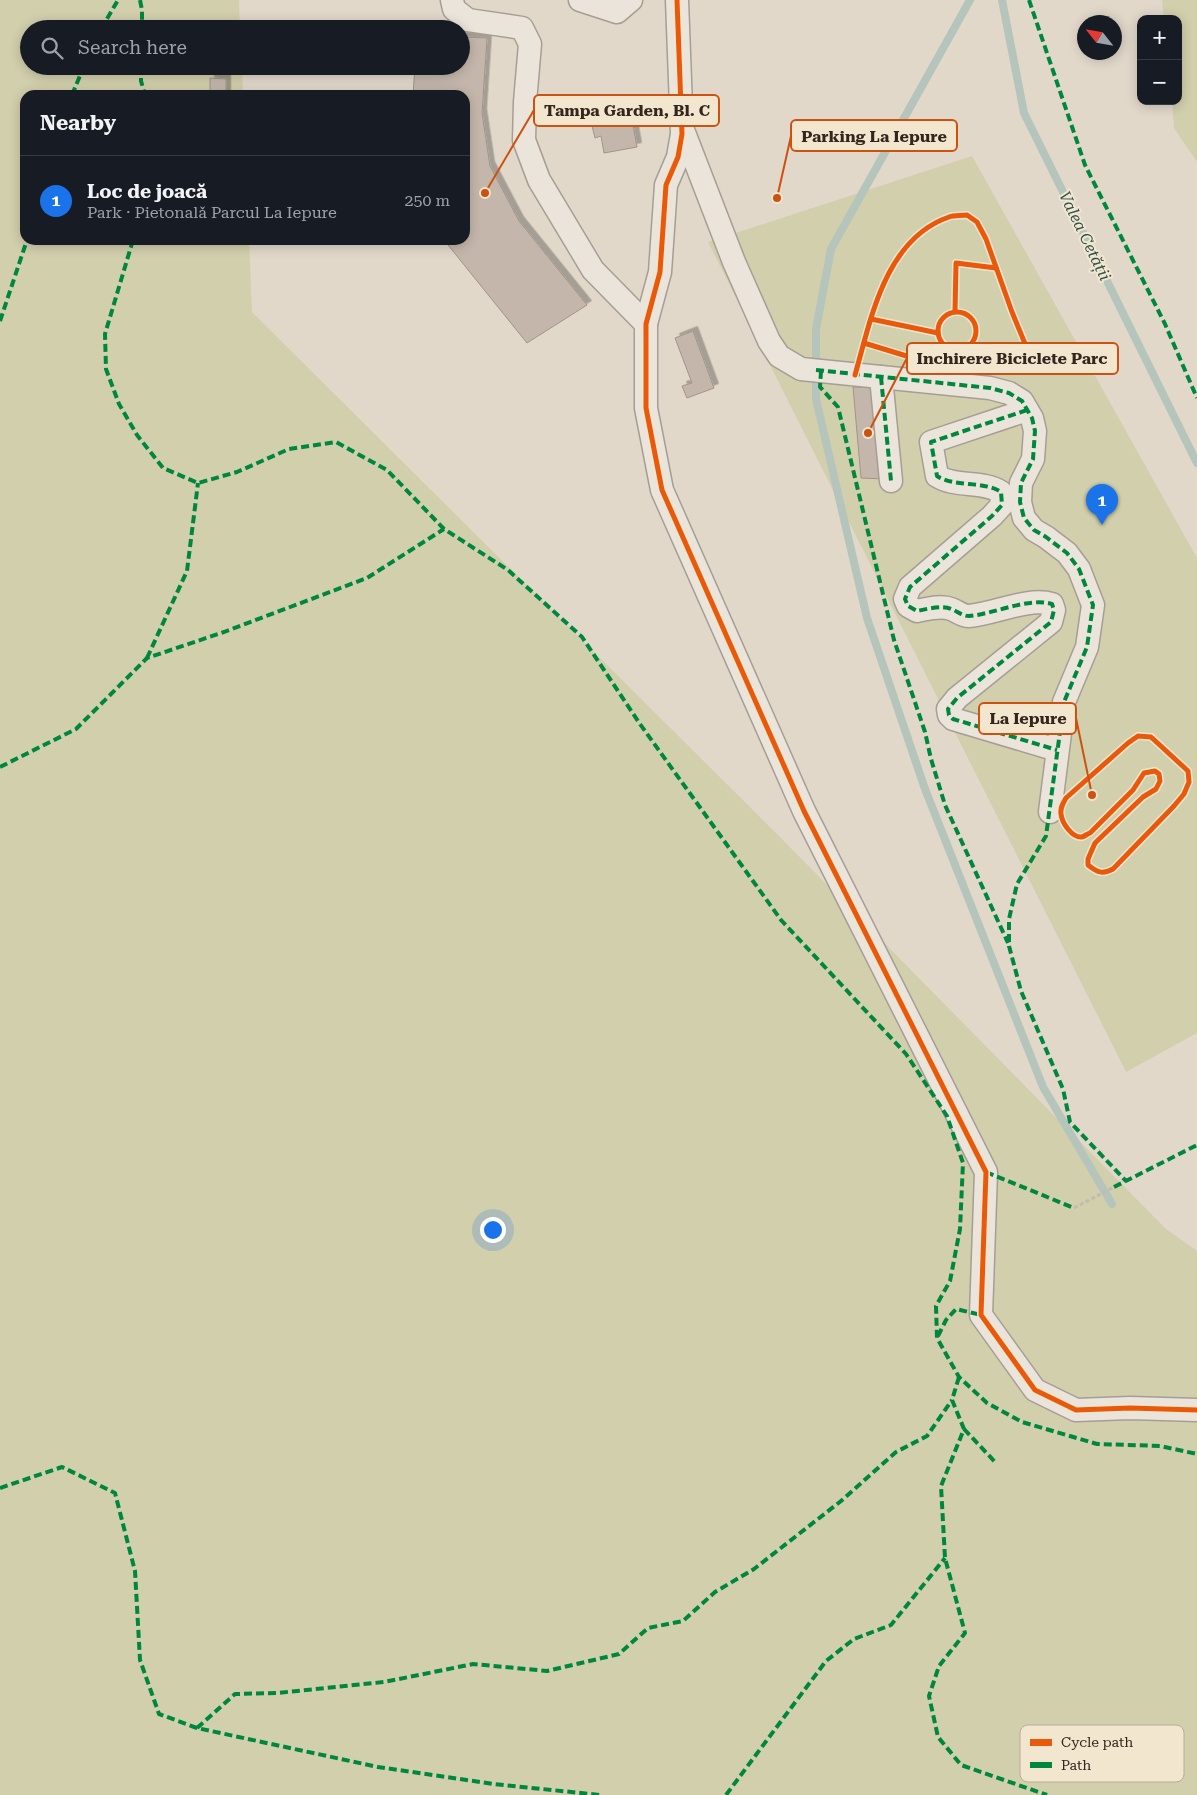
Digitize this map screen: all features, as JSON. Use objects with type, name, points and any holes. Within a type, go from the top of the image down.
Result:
[{"type":"street","points":[[452,0],[454,9],[468,20]]},
{"type":"street","points":[[580,0],[617,12],[631,0]]},
{"type":"street","points":[[677,0],[682,126],[678,157],[666,185],[660,272],[646,324],[646,408],[662,490],[804,810],[986,1172],[980,1315],[1035,1390],[1076,1410],[1130,1408],[1197,1410]]},
{"type":"street","points":[[470,20],[522,28],[530,44],[524,140],[539,180],[593,270],[646,324]]},
{"type":"street","points":[[682,126],[734,262],[769,341],[779,356],[801,369],[990,388],[1009,393],[1022,401],[1032,418],[1035,431],[1033,459],[1021,483],[1020,502],[1024,518],[1034,530],[1067,553],[1079,569],[1093,605],[1087,647],[1064,702],[1050,812]]},
{"type":"street","points":[[881,377],[891,481]]},
{"type":"street","points":[[1027,410],[931,442],[937,476],[944,480],[993,487],[1001,492],[1002,505],[992,516],[910,587],[905,599],[908,606],[917,611],[933,608],[950,608],[966,616],[1026,604],[1045,602],[1052,604],[1054,610],[1051,622],[957,698],[948,708],[949,715],[953,719],[1057,750]]},
{"type":"path","points":[[1074,1208],[1114,1188]]},
{"type":"shaded area","points":[[0,0],[239,0],[240,20],[20,20],[20,75],[242,75],[243,90],[20,90],[20,245],[249,245],[252,312],[776,833],[1166,1229],[1197,1251],[1197,1795],[0,1795]]},
{"type":"shaded area","points":[[1162,0],[1197,0],[1197,162],[1174,128],[1172,105],[1182,105],[1182,15],[1164,15]]},
{"type":"shaded area","points":[[972,156],[1197,558],[1197,1033],[1126,1072],[708,242]]},
{"type":"building","points":[[470,37],[487,38],[482,113],[490,166],[519,221],[587,305],[527,343],[448,245],[470,245],[470,90],[413,90],[414,75],[470,75]]},
{"type":"building","points":[[210,78],[226,79],[226,90],[210,90]]},
{"type":"building","points":[[629,103],[637,147],[604,153],[601,136],[595,138],[592,126],[598,124],[596,110]]},
{"type":"building","points":[[693,331],[714,388],[687,398],[682,386],[692,383],[675,338]]},
{"type":"building","points":[[853,387],[874,387],[884,479],[861,478]]},
{"type":"waterway","points":[[970,0],[831,249],[816,329],[816,399],[867,618],[925,789],[1043,1087],[1112,1204]]},
{"type":"waterway","name":"Valea Cetății","points":[[1002,0],[1024,113],[1197,463]]},
{"type":"marked path","points":[[106,20],[118,0]]},
{"type":"marked path","points":[[140,0],[142,20]]},
{"type":"marked path","points":[[1029,0],[1085,165],[1165,324],[1197,398]]},
{"type":"marked path","points":[[74,90],[80,75]]},
{"type":"marked path","points":[[141,75],[144,90]]},
{"type":"marked path","points":[[0,321],[25,245]]},
{"type":"marked path","points":[[132,245],[105,334],[106,369],[119,404],[137,435],[163,468],[198,483],[237,472],[289,449],[336,442],[387,470],[444,529],[508,570],[582,637],[640,724],[781,920],[906,1054],[947,1116],[963,1163],[960,1229],[950,1281],[936,1306],[937,1338],[959,1377],[987,1403],[1022,1422],[1097,1444],[1160,1446],[1197,1454]]},
{"type":"marked path","points":[[816,370],[990,388],[1009,393],[1022,401],[1032,418],[1035,431],[1033,459],[1021,483],[1020,502],[1024,518],[1034,530],[1067,553],[1079,569],[1093,605],[1087,647],[1064,702],[1046,836],[1017,884],[1009,919],[1009,946],[1021,991],[1063,1089],[1070,1122],[1126,1181]]},
{"type":"marked path","points":[[821,371],[820,387],[838,407],[894,640],[925,732],[945,805],[1008,943]]},
{"type":"marked path","points":[[881,377],[891,481]]},
{"type":"marked path","points":[[1027,410],[931,442],[937,476],[952,482],[994,488],[1001,492],[1002,505],[992,516],[910,587],[905,599],[908,606],[917,611],[943,607],[969,616],[1022,604],[1042,602],[1052,604],[1054,610],[1051,622],[957,698],[948,709],[949,715],[953,719],[1057,750]]},
{"type":"marked path","points":[[147,658],[187,571],[198,483]]},
{"type":"marked path","points":[[0,767],[76,729],[147,658],[224,632],[367,578],[444,529]]},
{"type":"marked path","points":[[1114,1187],[1197,1145]]},
{"type":"marked path","points":[[986,1172],[1074,1208]]},
{"type":"marked path","points":[[938,1336],[946,1320],[956,1309],[981,1315]]},
{"type":"marked path","points":[[959,1377],[952,1400],[964,1429],[941,1486],[945,1558],[965,1633],[939,1666],[929,1696],[938,1737],[961,1765],[1047,1795]]},
{"type":"marked path","points":[[197,1728],[235,1694],[277,1693],[384,1682],[473,1664],[547,1671],[619,1654],[648,1628],[683,1621],[715,1592],[754,1569],[841,1501],[896,1452],[927,1436],[952,1400]]},
{"type":"marked path","points":[[964,1429],[996,1463]]},
{"type":"marked path","points":[[0,1488],[62,1467],[115,1493],[135,1571],[140,1660],[159,1714],[197,1728],[378,1767],[494,1784],[600,1795]]},
{"type":"marked path","points":[[726,1795],[826,1661],[854,1639],[891,1625],[945,1558]]},
{"type":"cycle path","points":[[677,0],[682,134],[678,157],[666,185],[660,272],[646,324],[646,408],[662,490],[804,811],[986,1172],[981,1315],[1035,1390],[1076,1410],[1130,1408],[1197,1410]]},
{"type":"cycle path","points":[[855,375],[867,330],[884,283],[895,262],[910,243],[927,228],[951,216],[967,215],[977,222],[986,239],[1026,346],[1024,360],[1017,366],[1003,370],[979,369],[923,361],[864,343]]},
{"type":"cycle path","points":[[955,312],[956,263],[996,268]]},
{"type":"cycle path","points":[[957,312],[970,318],[976,331],[970,344],[957,350],[944,344],[938,331],[944,318],[957,312]]},
{"type":"cycle path","points":[[871,319],[938,333]]},
{"type":"cycle path","points":[[1138,736],[1151,737],[1188,771],[1189,782],[1184,794],[1174,806],[1113,869],[1100,872],[1088,865],[1088,859],[1095,843],[1143,797],[1156,789],[1160,781],[1159,774],[1155,771],[1144,773],[1133,790],[1090,833],[1082,837],[1071,833],[1065,825],[1061,808],[1066,798],[1138,736]]},
{"type":"place","name":"Tampa Garden, Bl. C","points":[[485,193]]},
{"type":"place","name":"Parking La Iepure","points":[[777,198]]},
{"type":"place","name":"Inchirere Biciclete Parc","points":[[868,433]]},
{"type":"place","name":"Loc de joacă","points":[[1102,525]]},
{"type":"place","name":"La Iepure","points":[[1092,795]]}]
